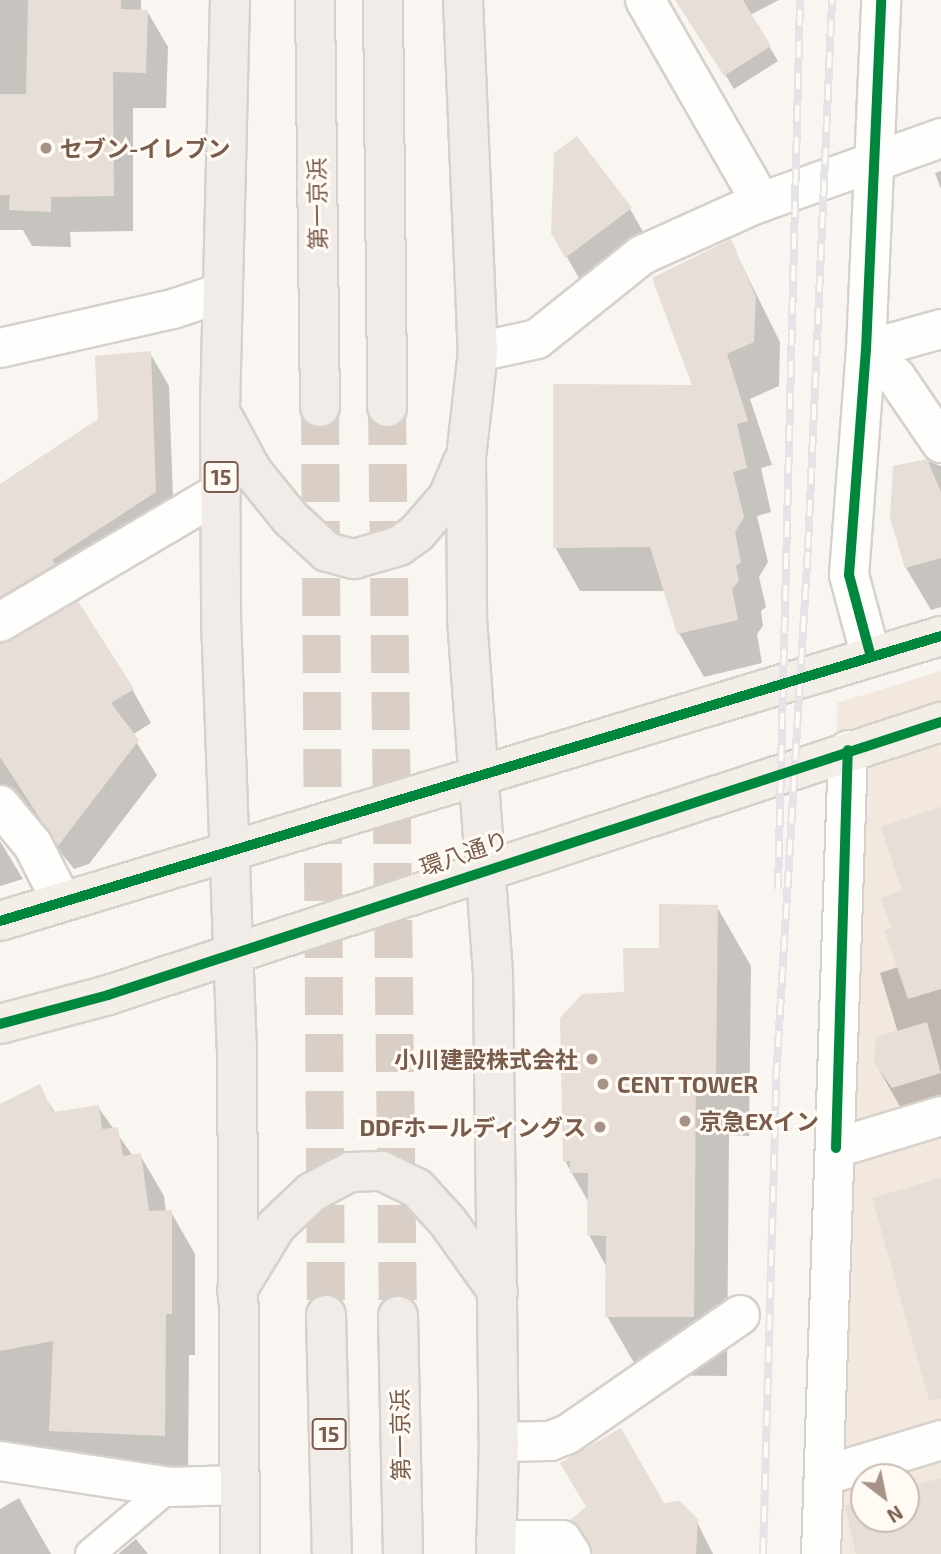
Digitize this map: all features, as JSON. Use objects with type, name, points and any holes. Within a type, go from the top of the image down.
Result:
[{"type":"highway","name":"15","points":[[230,0],[220,411],[233,954]]},
{"type":"highway","name":"第一京浜","points":[[315,0],[320,407]]},
{"type":"highway","points":[[383,0],[387,407]]},
{"type":"highway","points":[[463,0],[478,352],[466,457],[467,619],[476,777],[493,975],[499,1442],[496,1547]]},
{"type":"highway","points":[[220,411],[252,471],[281,508],[327,552],[354,559],[399,546],[417,533],[448,497],[466,457]]},
{"type":"highway","points":[[233,954],[240,1554]]},
{"type":"highway","points":[[237,1290],[276,1226],[313,1192],[350,1172],[382,1171],[416,1188],[447,1222],[498,1292]]},
{"type":"highway","name":"15","points":[[326,1315],[332,1554]]},
{"type":"highway","name":"第一京浜","points":[[398,1315],[403,1554]]},
{"type":"main road","points":[[0,921],[941,636]]},
{"type":"main road","name":"環八通り","points":[[0,1024],[233,954],[483,868],[941,722]]},
{"type":"street","points":[[645,0],[761,202]]},
{"type":"street","points":[[871,657],[849,575],[866,350],[872,160],[881,0]]},
{"type":"street","points":[[478,352],[537,339],[642,255],[761,202],[872,160],[941,138]]},
{"type":"street","points":[[0,348],[173,309],[222,292]]},
{"type":"street","points":[[866,350],[941,329]]},
{"type":"street","points":[[866,350],[896,377],[941,443]]},
{"type":"street","points":[[0,622],[221,492]]},
{"type":"street","points":[[821,1554],[826,1475],[848,750]]},
{"type":"street","points":[[0,805],[33,845],[62,902]]},
{"type":"street","points":[[836,1147],[941,1116]]},
{"type":"street","points":[[499,1442],[550,1441],[568,1434],[740,1315]]},
{"type":"street","points":[[826,1475],[941,1440]]},
{"type":"street","points":[[0,1461],[169,1487],[239,1485]]},
{"type":"street","points":[[496,1547],[562,1540],[570,1554]]},
{"type":"lane","points":[[90,1554],[169,1487]]},
{"type":"shaded area","points":[[941,671],[941,1554],[817,1554],[833,1159],[837,703]]},
{"type":"building","points":[[28,0],[121,0],[121,9],[148,10],[146,73],[113,72],[114,196],[51,197],[51,212],[9,210],[10,195],[0,195],[0,94],[26,94]]},
{"type":"building","points":[[675,0],[743,0],[771,46],[724,76]]},
{"type":"building","points":[[577,136],[632,208],[565,258],[551,233],[554,153]]},
{"type":"building","points":[[731,239],[756,297],[754,342],[727,354],[748,421],[737,424],[747,468],[733,472],[744,517],[735,532],[741,562],[736,566],[739,581],[732,589],[738,620],[677,634],[650,547],[553,548],[553,384],[692,385],[652,278]]},
{"type":"building","points":[[151,351],[156,492],[52,560],[55,564],[0,597],[0,484],[98,419],[95,356]]},
{"type":"building","points":[[927,459],[941,492],[941,558],[905,568],[890,518],[893,466]]},
{"type":"building","points":[[78,601],[134,689],[111,703],[139,740],[58,846],[0,757],[0,644]]},
{"type":"building","points":[[941,807],[941,989],[908,999],[884,930],[891,928],[881,898],[902,891],[881,827]]},
{"type":"building","name":"京急EXイン","points":[[659,904],[718,905],[716,1077],[696,1077],[694,1317],[605,1317],[606,1236],[587,1235],[588,1173],[570,1173],[570,1161],[563,1162],[560,1018],[582,994],[624,992],[623,948],[659,948]]},
{"type":"building","points":[[927,1022],[941,1073],[892,1088],[874,1063],[876,1037]]},
{"type":"building","points":[[40,1084],[53,1112],[99,1105],[102,1129],[118,1127],[123,1156],[141,1153],[149,1211],[172,1210],[172,1314],[166,1314],[165,1436],[49,1431],[53,1341],[0,1351],[0,1104]]},
{"type":"building","points":[[941,1178],[941,1399],[929,1400],[872,1198]]},
{"type":"building","points":[[621,1428],[664,1503],[680,1501],[698,1519],[696,1554],[593,1554],[580,1528],[570,1520],[586,1507],[560,1463]]},
{"type":"building","points":[[941,1478],[941,1554],[856,1554],[851,1533],[920,1533],[920,1484]]},
{"type":"building","points":[[850,1504],[850,1528],[845,1506]]},
{"type":"tunnel","points":[[320,407],[326,1315]]},
{"type":"tunnel","points":[[387,407],[398,1316]]},
{"type":"railway","points":[[778,889],[800,0]]},
{"type":"railway","points":[[763,1554],[776,1079],[808,548],[832,0]]},
{"type":"cycle path","points":[[871,657],[849,575],[866,350],[881,0]]},
{"type":"cycle path","points":[[0,921],[941,636]]},
{"type":"cycle path","points":[[0,1024],[108,995],[941,722]]},
{"type":"cycle path","points":[[836,1148],[848,750]]},
{"type":"place","name":"セブン-イレブン","points":[[46,148]]},
{"type":"place","name":"小川建設株式会社","points":[[592,1059]]},
{"type":"place","name":"CENT TOWER","points":[[603,1084]]},
{"type":"place","name":"京急EXイン","points":[[685,1121]]},
{"type":"place","name":"DDFホールディングス","points":[[600,1127]]}]
